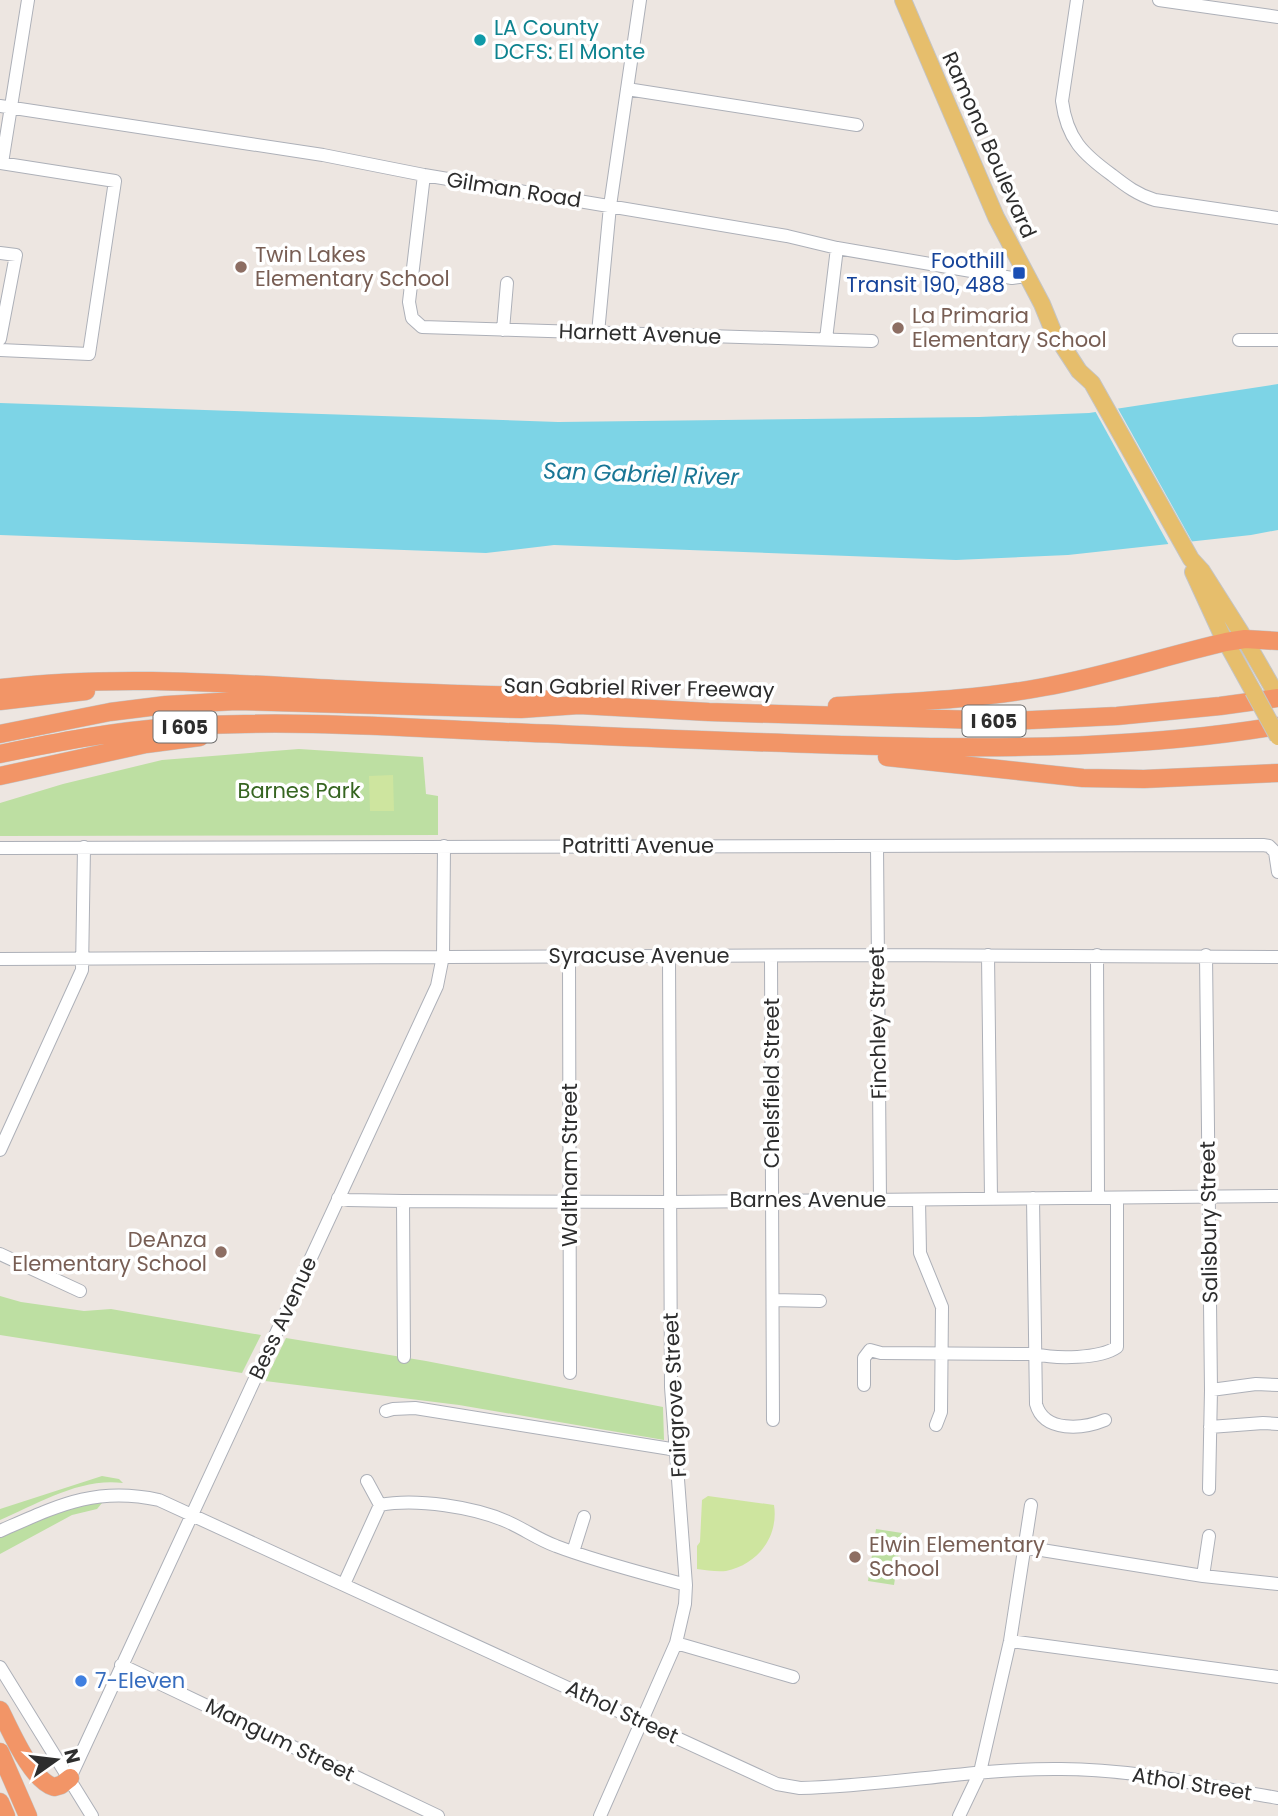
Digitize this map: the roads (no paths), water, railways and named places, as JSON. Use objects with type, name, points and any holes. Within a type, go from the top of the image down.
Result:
[{"type":"highway","points":[[709,712],[915,702],[1009,693],[1094,677],[1226,642],[1245,639],[1278,641]]},
{"type":"highway","points":[[0,688],[85,680],[158,679],[522,696],[579,705]]},
{"type":"highway","points":[[0,701],[191,682]]},
{"type":"highway","name":"San Gabriel River Freeway","points":[[0,734],[110,712],[166,705],[236,701],[521,709],[579,705],[709,712],[1012,721],[1117,716],[1220,706],[1278,697]]},
{"type":"highway","name":"I 605","points":[[0,754],[116,733],[170,727],[243,724],[371,725],[761,744],[991,749],[1180,739],[1278,726]]},
{"type":"highway","points":[[0,779],[116,750],[183,738],[371,725]]},
{"type":"highway","points":[[761,744],[1083,778],[1144,779],[1278,773]]},
{"type":"highway","points":[[0,1710],[25,1757],[42,1781],[54,1787],[70,1778]]},
{"type":"highway","points":[[0,1752],[28,1816]]},
{"type":"highway","points":[[0,1779],[16,1816]]},
{"type":"highway","points":[[0,1802],[6,1816]]},
{"type":"main road","name":"Ramona Boulevard","points":[[903,0],[996,217],[1042,304],[1063,326],[1089,367],[1095,388],[1191,559],[1202,571],[1245,639],[1278,697]]},
{"type":"main road","name":"Ramona Boulevard","points":[[1191,559],[1194,575],[1226,642],[1278,737]]},
{"type":"street","points":[[0,350],[89,354],[115,181],[1,163],[6,107],[28,0]]},
{"type":"street","points":[[598,333],[610,206],[640,0]]},
{"type":"street","points":[[1077,0],[1062,102],[1064,118],[1071,136],[1087,157],[1139,195],[1155,200],[1278,218]]},
{"type":"street","points":[[1159,0],[1278,17]]},
{"type":"street","points":[[627,89],[857,125]]},
{"type":"street","name":"Gilman Road","points":[[6,107],[323,155],[1012,278],[1027,275]]},
{"type":"street","name":"Harnett Avenue","points":[[424,175],[409,302],[412,318],[422,327],[872,341]]},
{"type":"street","points":[[826,339],[837,248]]},
{"type":"street","points":[[0,253],[16,255],[0,339]]},
{"type":"street","points":[[503,330],[507,283]]},
{"type":"street","points":[[1239,340],[1278,340]]},
{"type":"street","name":"Patritti Avenue","points":[[0,848],[1263,845],[1269,846],[1275,852],[1278,872]]},
{"type":"street","name":"Bess Avenue","points":[[70,1778],[437,986],[443,956],[444,846]]},
{"type":"street","name":"Finchley Street","points":[[877,846],[880,1200]]},
{"type":"street","points":[[0,1150],[82,970],[84,847]]},
{"type":"street","name":"Syracuse Avenue","points":[[0,959],[878,955],[1278,957]]},
{"type":"street","points":[[988,955],[990,1198]]},
{"type":"street","points":[[1097,955],[1098,1198]]},
{"type":"street","name":"Salisbury Street","points":[[1206,955],[1211,1390],[1209,1489]]},
{"type":"street","name":"Waltham Street","points":[[569,956],[570,1373]]},
{"type":"street","name":"Fairgrove Street","points":[[600,1816],[676,1643],[685,1604],[677,1451],[671,1398],[669,957]]},
{"type":"street","name":"Chelsfield Street","points":[[771,957],[773,1420]]},
{"type":"street","name":"Barnes Avenue","points":[[338,1198],[403,1201],[670,1202],[1278,1196]]},
{"type":"street","points":[[1033,1198],[1038,1412],[1044,1419],[1061,1426],[1092,1425],[1105,1420]]},
{"type":"street","points":[[864,1385],[864,1358],[870,1350],[881,1353],[1045,1356],[1099,1355],[1117,1347],[1117,1198]]},
{"type":"street","points":[[919,1200],[920,1253],[942,1307],[941,1412],[936,1425]]},
{"type":"street","points":[[403,1201],[404,1357]]},
{"type":"street","points":[[0,1254],[80,1291]]},
{"type":"street","points":[[773,1300],[820,1301]]},
{"type":"street","points":[[1211,1390],[1256,1384],[1278,1385]]},
{"type":"street","points":[[386,1411],[415,1408],[677,1451]]},
{"type":"street","points":[[1210,1427],[1278,1424]]},
{"type":"street","points":[[367,1481],[380,1505]]},
{"type":"street","name":"Athol Street","points":[[0,1531],[56,1506],[115,1494],[159,1500],[778,1784],[800,1788],[980,1772],[1057,1769],[1116,1772],[1278,1798]]},
{"type":"street","points":[[380,1505],[396,1502],[470,1509],[508,1522],[553,1545],[686,1585]]},
{"type":"street","points":[[344,1584],[380,1505]]},
{"type":"street","points":[[959,1816],[980,1772],[1010,1641],[1031,1505]]},
{"type":"street","points":[[573,1552],[584,1517]]},
{"type":"street","points":[[1203,1576],[1209,1536]]},
{"type":"street","points":[[1023,1547],[1203,1576],[1278,1584]]},
{"type":"street","points":[[1010,1641],[1278,1677]]},
{"type":"street","points":[[676,1643],[793,1677]]},
{"type":"street","name":"Mangum Street","points":[[121,1665],[438,1816]]},
{"type":"street","points":[[0,1667],[92,1816]]},
{"type":"water","name":"San Gabriel River","points":[[1278,384],[1278,530],[1251,535],[1068,555],[956,560],[554,545],[486,553],[0,535],[0,403],[558,422],[979,417],[1089,413]]},
{"type":"place","name":"LA County DCFS: El Monte","points":[[480,40]]},
{"type":"place","name":"Twin Lakes Elementary School","points":[[241,267]]},
{"type":"place","name":"Foothill Transit 190, 488","points":[[1019,273]]},
{"type":"place","name":"La Primaria Elementary School","points":[[898,328]]},
{"type":"place","name":"DeAnza Elementary School","points":[[221,1252]]},
{"type":"place","name":"Elwin Elementary School","points":[[855,1557]]},
{"type":"place","name":"7-Eleven","points":[[81,1681]]},
{"type":"park label","name":"Barnes Park","points":[[299,791]]}]
